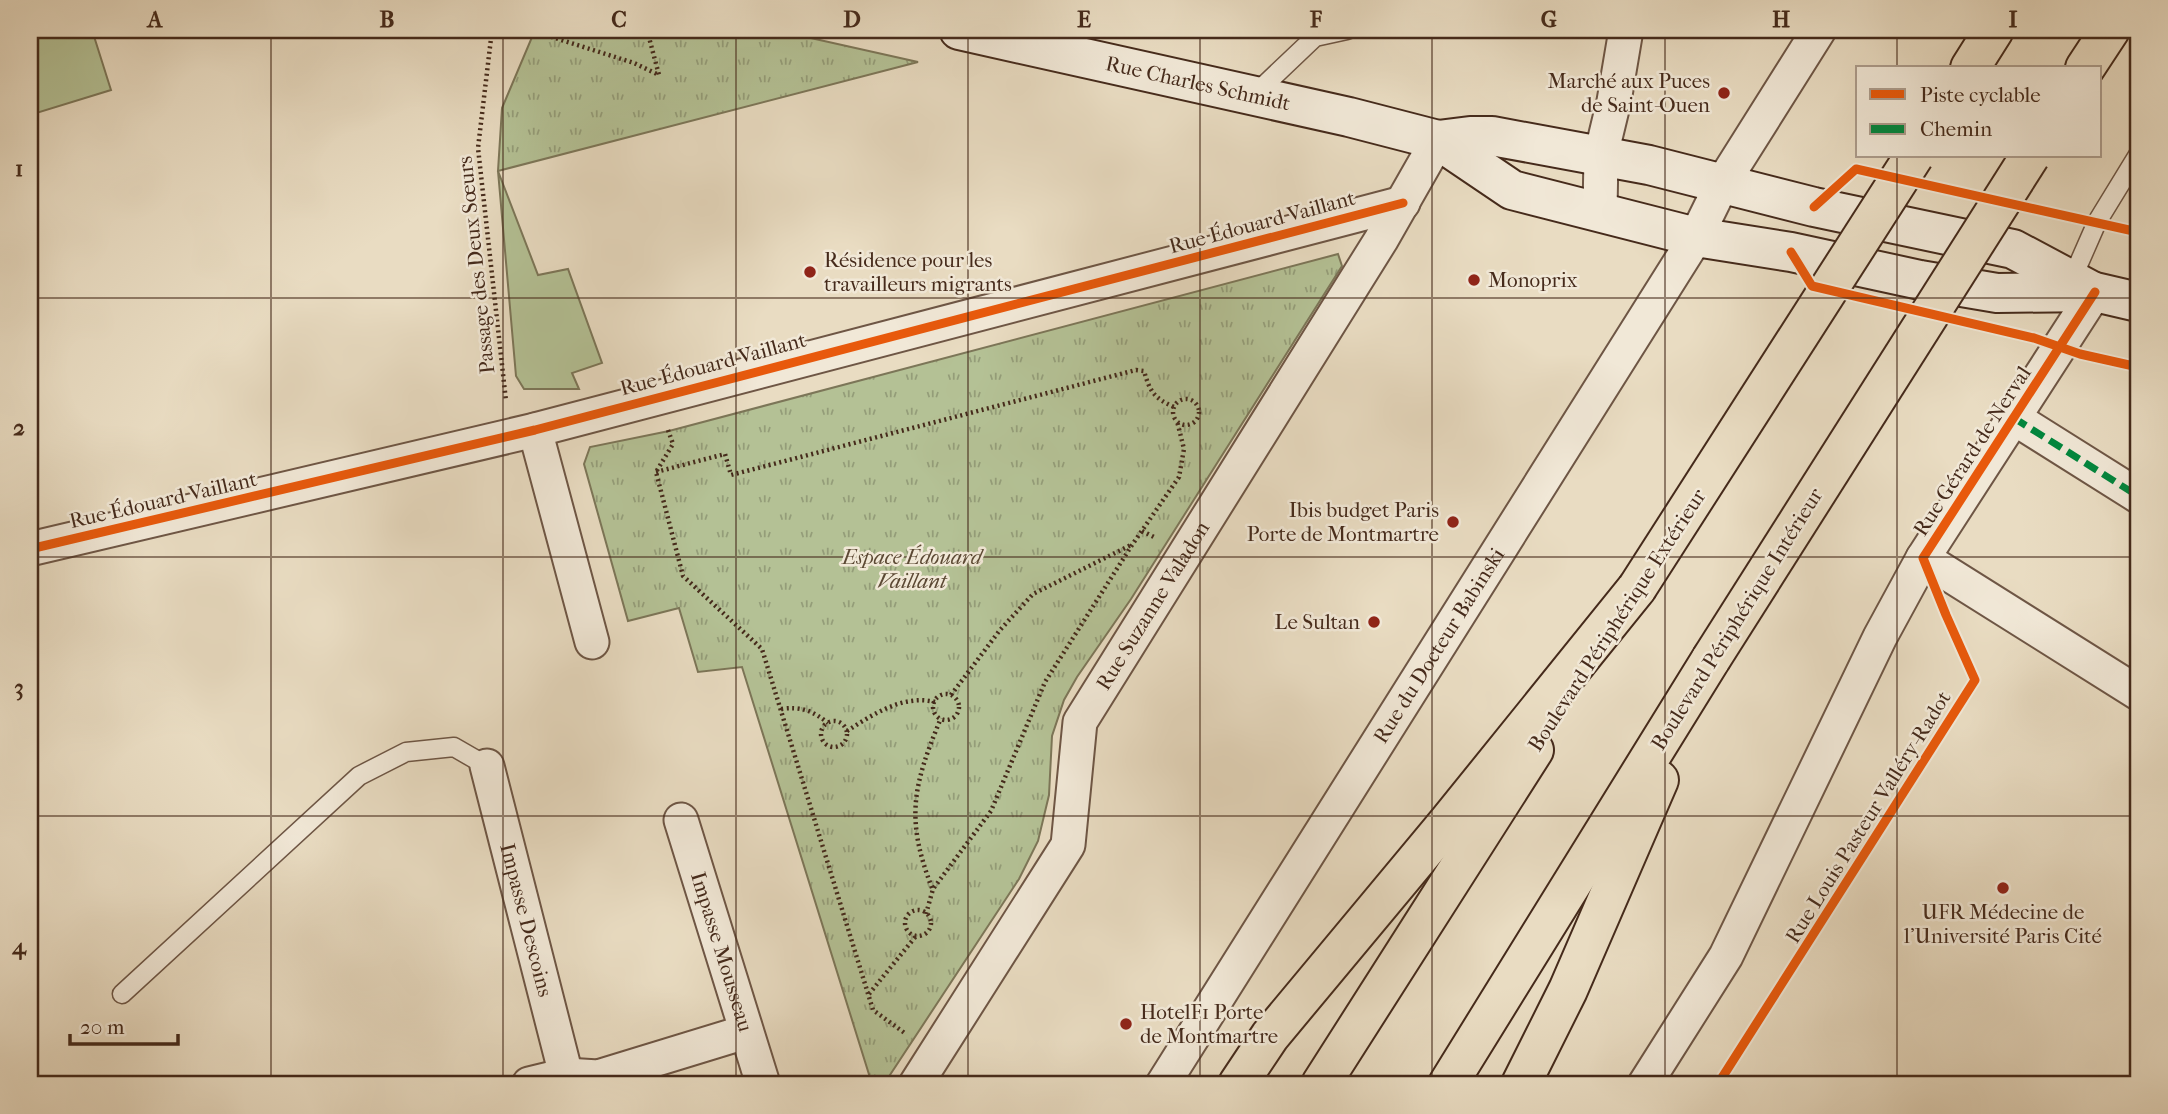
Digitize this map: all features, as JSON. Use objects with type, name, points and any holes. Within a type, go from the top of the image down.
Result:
[{"type":"highway","points":[[1971,66],[1994,30]]},
{"type":"highway","points":[[2086,66],[2110,30]]},
{"type":"highway","name":"Boulevard Périphérique Extérieur","points":[[1321,1084],[1913,158]]},
{"type":"highway","name":"Boulevard Périphérique Intérieur","points":[[1448,1084],[1711,659],[2029,158]]},
{"type":"highway","points":[[1238,1084],[1270,1036],[1441,831],[1637,588]]},
{"type":"highway","points":[[1521,1084],[1568,990],[1711,659]]},
{"type":"street","name":"Rue Charles Schmidt","points":[[959,30],[1349,117],[1438,140],[1512,190],[1600,211],[1697,206]]},
{"type":"street","points":[[1600,211],[1601,155],[1614,101],[1626,30]]},
{"type":"street","name":"Rue du Docteur Babinski","points":[[1163,1084],[1697,206],[1819,30]]},
{"type":"street","name":"Rue Charles Schmidt","points":[[1438,140],[1492,136],[1601,155],[1697,206]]},
{"type":"street","name":"Rue Suzanne Valadon","points":[[916,1084],[1068,845],[1080,722],[1404,203],[1438,140]]},
{"type":"street","name":"Rue Édouard Vaillant","points":[[30,549],[535,430],[1404,203]]},
{"type":"street","points":[[1697,206],[1791,252],[1920,280],[1997,293],[2084,286]]},
{"type":"street","points":[[1697,206],[1814,207],[2013,249],[2084,286],[2138,302]]},
{"type":"street","name":"Rue Gérard de Nerval","points":[[2084,286],[2014,418],[1923,558],[2138,693]]},
{"type":"street","points":[[2014,418],[2138,496]]},
{"type":"street","points":[[535,430],[592,642]]},
{"type":"street","points":[[1645,1084],[1726,956],[1880,637],[1923,558]]},
{"type":"street","name":"Impasse Descoins","points":[[487,766],[566,1075]]},
{"type":"street","name":"Impasse Mousseau","points":[[681,820],[763,1084]]},
{"type":"street","points":[[529,1084],[566,1075],[598,1077],[746,1032]]},
{"type":"lane","points":[[1252,97],[1315,37],[1347,30]]},
{"type":"lane","points":[[2084,286],[2096,222],[2138,155]]},
{"type":"lane","points":[[122,994],[359,776],[406,752],[454,747],[487,766]]},
{"type":"path","points":[[530,30],[634,62],[659,75],[647,30]]},
{"type":"path","points":[[656,472],[725,454],[731,475],[1136,370],[1144,371],[1150,390],[1174,407]]},
{"type":"path","points":[[868,995],[916,936],[924,934],[929,928],[930,921],[926,914],[933,889],[991,811],[1045,682],[1132,545],[1180,477],[1184,449],[1173,414],[1174,407],[1180,401],[1188,399],[1195,403],[1198,411],[1193,422],[1185,425],[1177,421]]},
{"type":"path","points":[[643,400],[669,431],[673,444],[656,472],[683,576],[765,649],[873,1010],[935,1055]]},
{"type":"path","points":[[951,695],[1000,630],[1033,594],[1132,545]]},
{"type":"path","points":[[943,694],[951,695],[959,704],[958,712],[953,718],[941,718],[935,713],[934,702],[943,694]]},
{"type":"path","points":[[828,723],[821,733],[827,744],[836,747],[843,743],[847,731],[905,701],[922,699],[934,702]]},
{"type":"path","points":[[781,709],[797,706],[815,712],[828,723],[840,722],[847,731]]},
{"type":"path","points":[[933,889],[923,863],[914,807],[919,778],[941,718]]},
{"type":"path","points":[[916,936],[906,928],[905,920],[914,911],[926,914]]},
{"type":"green space","points":[[30,30],[92,30],[111,90],[30,115]]},
{"type":"green space","points":[[535,30],[775,30],[918,62],[498,171],[502,108]]},
{"type":"green space","points":[[498,171],[538,275],[568,269],[602,363],[572,373],[579,389],[524,389],[516,376]]},
{"type":"green space","name":"Espace Édouard Vaillant","points":[[1338,254],[1342,266],[1064,700],[1052,736],[1049,795],[1038,841],[1019,879],[884,1084],[872,1084],[742,667],[698,672],[679,608],[628,621],[584,464],[590,447],[669,431]]},
{"type":"marked path","points":[[2014,418],[2138,496]]},
{"type":"cycle path","points":[[1814,207],[1856,169],[2138,232]]},
{"type":"cycle path","points":[[30,549],[535,430],[1403,203]]},
{"type":"cycle path","points":[[1791,252],[1812,286],[2034,338],[2080,354],[2138,367]]},
{"type":"cycle path","name":"Rue Louis Pasteur Valléry-Radot","points":[[1718,1084],[1975,680],[1923,558],[2095,292]]},
{"type":"place","name":"Marché aux Puces de Saint-Ouen","points":[[1724,93]]},
{"type":"place","name":"Résidence pour les travailleurs migrants","points":[[810,272]]},
{"type":"place","name":"Monoprix","points":[[1474,280]]},
{"type":"place","name":"Ibis budget Paris Porte de Montmartre","points":[[1453,522]]},
{"type":"place","name":"Le Sultan","points":[[1374,622]]},
{"type":"place","name":"UFR Médecine de l'Université Paris Cité","points":[[2003,888]]},
{"type":"place","name":"HotelF1 Porte de Montmartre","points":[[1126,1024]]}]
